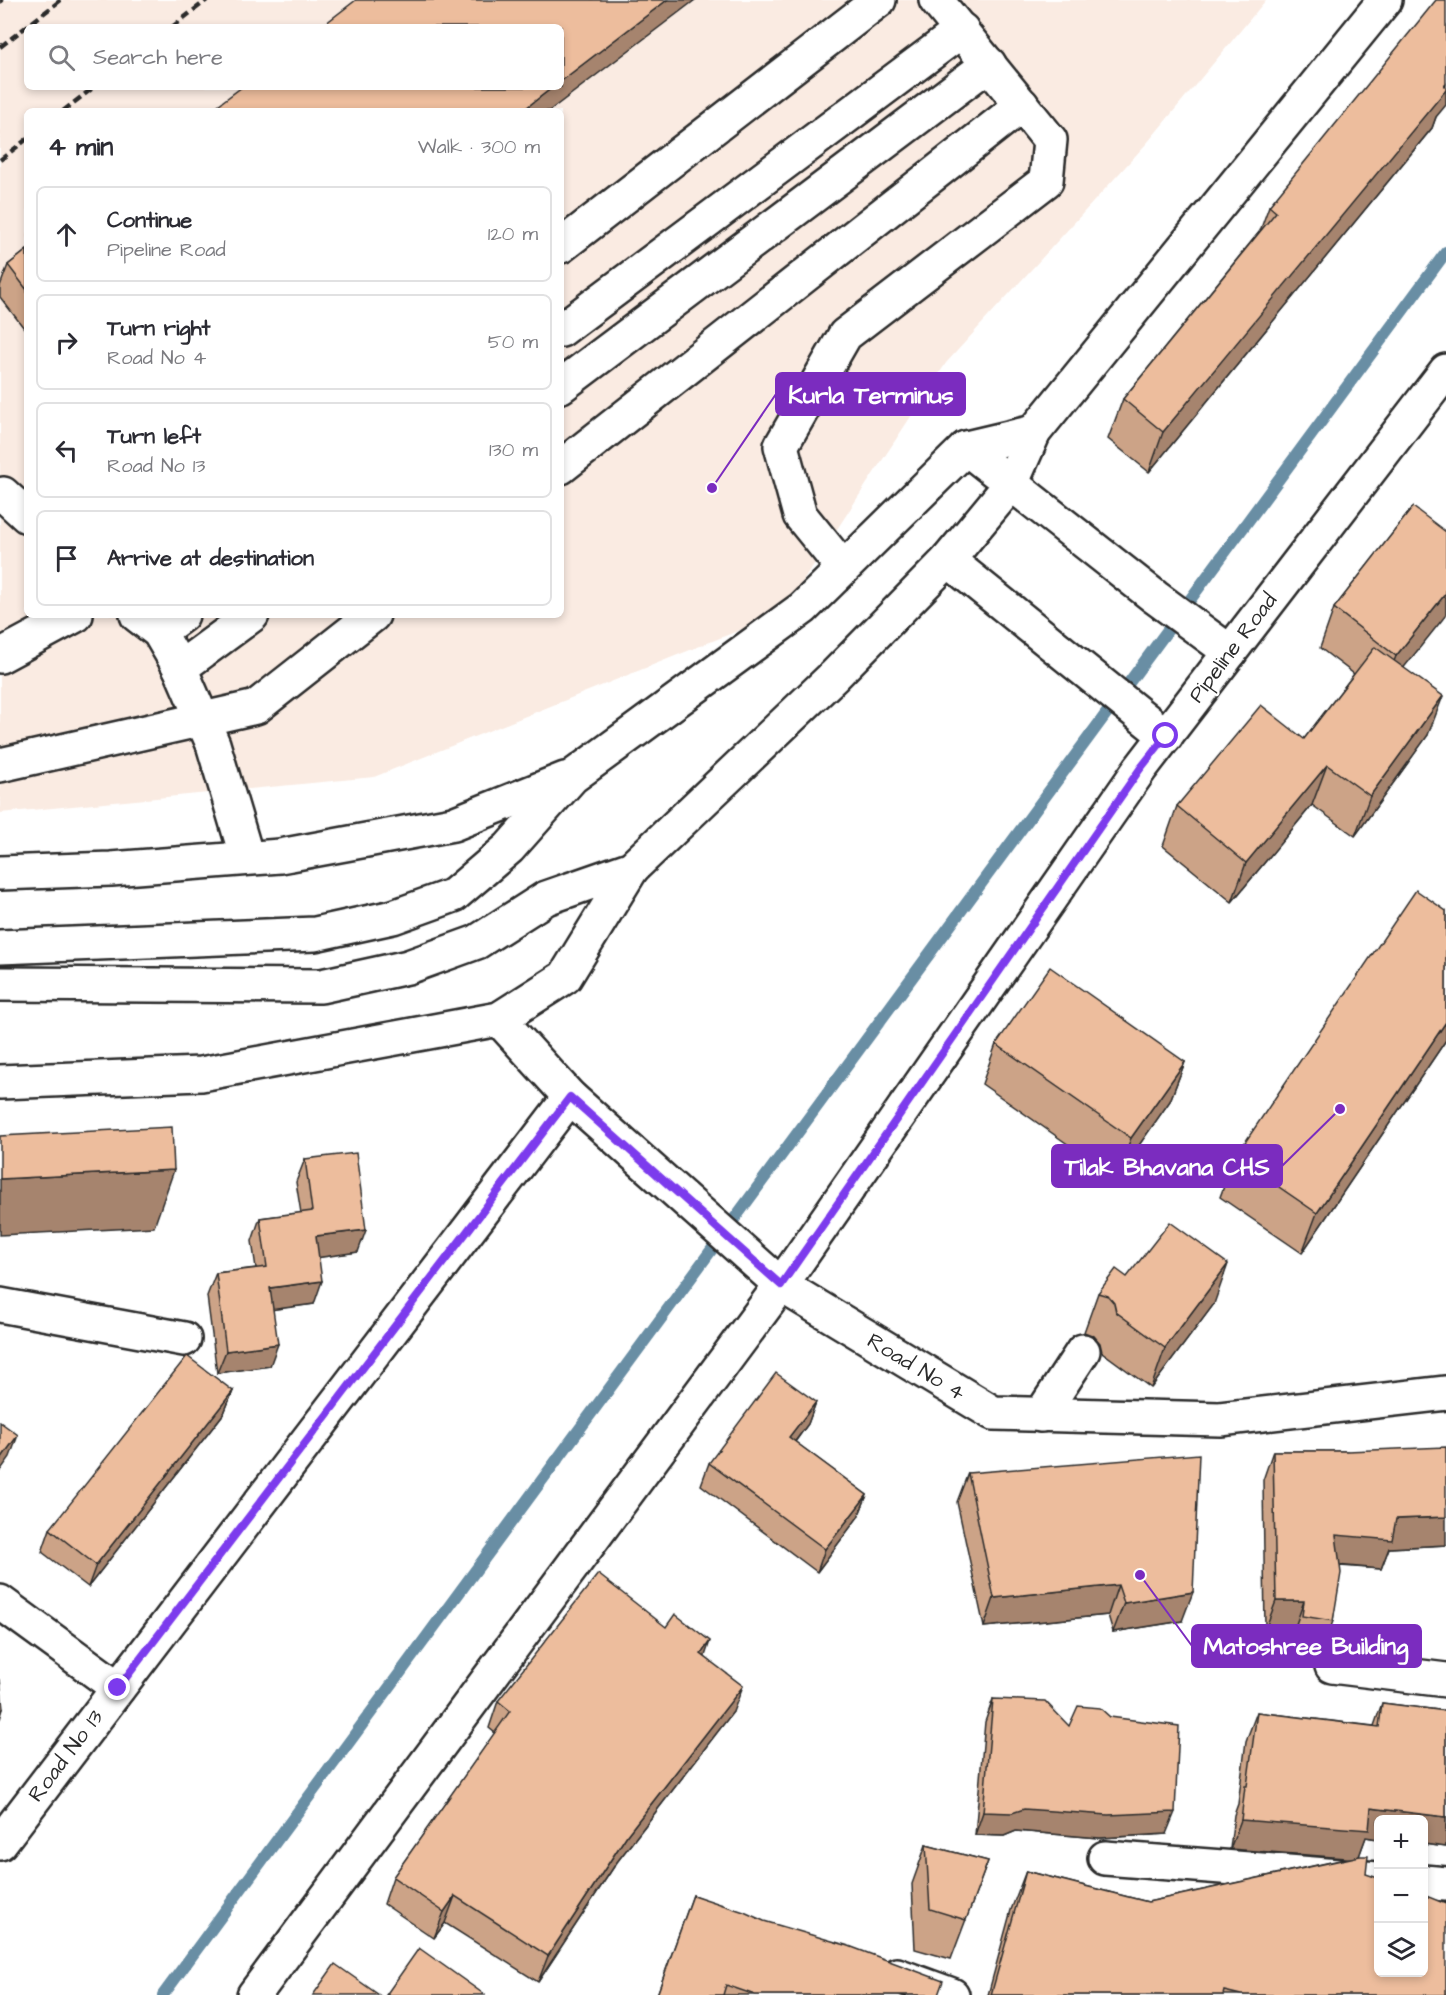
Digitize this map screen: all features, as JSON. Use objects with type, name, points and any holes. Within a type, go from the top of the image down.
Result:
[{"type":"street","points":[[564,244],[879,0]]},
{"type":"street","points":[[843,568],[800,515],[781,446],[844,335],[1046,181],[1050,140],[936,0]]},
{"type":"street","points":[[0,1082],[201,1074],[499,1019],[565,977],[632,868],[834,676],[948,560],[1011,484],[1034,432],[1385,0]]},
{"type":"street","points":[[564,328],[962,30]]},
{"type":"street","points":[[564,384],[989,64]]},
{"type":"street","points":[[564,465],[1022,105]]},
{"type":"street","name":"Pipeline Road","points":[[254,1995],[1126,789],[1446,371]]},
{"type":"street","points":[[0,947],[315,934],[393,917],[454,895],[509,848],[572,777],[803,608],[966,448],[1034,432]]},
{"type":"street","points":[[966,448],[1155,597],[1230,652]]},
{"type":"street","points":[[1,493],[24,513]]},
{"type":"street","points":[[948,560],[1166,736]]},
{"type":"street","points":[[0,656],[70,618]]},
{"type":"street","points":[[180,668],[248,618]]},
{"type":"street","points":[[0,765],[256,707],[369,618]]},
{"type":"street","points":[[159,621],[213,744],[247,858]]},
{"type":"street","points":[[0,873],[111,869],[280,856],[453,824],[572,777]]},
{"type":"street","points":[[0,984],[321,986],[408,967],[477,942],[546,898],[632,868]]},
{"type":"street","name":"Road No 4","points":[[499,1019],[570,1097],[772,1277],[993,1413],[1220,1419],[1446,1393]]},
{"type":"street","name":"Road No 13","points":[[0,1843],[570,1097]]},
{"type":"street","points":[[0,1305],[184,1340]]},
{"type":"street","points":[[1041,1414],[1083,1351]]},
{"type":"street","points":[[0,1602],[118,1688]]},
{"type":"street","points":[[1332,1666],[1446,1680]]},
{"type":"street","points":[[1105,1858],[1374,1879]]},
{"type":"street","points":[[1428,1882],[1446,1884]]},
{"type":"street","points":[[865,1964],[952,1995]]},
{"type":"shaded area","points":[[0,0],[1266,0],[1147,143],[946,363],[782,613],[374,777],[0,813]]},
{"type":"building","points":[[356,0],[667,0],[564,79],[564,24],[325,24]]},
{"type":"building","points":[[1436,0],[1446,0],[1446,84],[1444,86],[1446,90],[1163,432],[1123,399],[1276,212],[1269,206]]},
{"type":"building","points":[[238,90],[549,90],[526,108],[214,108]]},
{"type":"building","points":[[24,252],[24,286],[8,265]]},
{"type":"building","points":[[1413,507],[1446,532],[1446,593],[1396,656],[1334,608]]},
{"type":"building","points":[[1375,647],[1443,696],[1370,796],[1327,765],[1246,863],[1177,806],[1261,705],[1304,739]]},
{"type":"building","points":[[1416,890],[1446,911],[1446,1022],[1317,1213],[1235,1157]]},
{"type":"building","points":[[1050,967],[1185,1062],[1131,1138],[996,1044]]},
{"type":"building","points":[[172,1127],[174,1170],[0,1179],[0,1136]]},
{"type":"building","points":[[356,1153],[366,1230],[316,1236],[322,1281],[270,1288],[278,1344],[226,1351],[216,1273],[267,1267],[260,1218],[312,1211],[305,1159]]},
{"type":"building","points":[[1170,1222],[1228,1264],[1165,1348],[1116,1312],[1114,1303],[1108,1296],[1098,1293],[1116,1269],[1127,1277]]},
{"type":"building","points":[[187,1356],[233,1391],[96,1565],[50,1529]]},
{"type":"building","points":[[776,1373],[816,1402],[789,1437],[867,1495],[825,1549],[709,1463]]},
{"type":"building","points":[[0,1422],[18,1435],[0,1460]]},
{"type":"building","points":[[1446,1447],[1446,1517],[1396,1519],[1392,1540],[1336,1535],[1341,1573],[1333,1621],[1302,1616],[1304,1601],[1276,1601],[1273,1451]]},
{"type":"building","points":[[1199,1454],[1193,1592],[1124,1603],[1118,1585],[994,1598],[968,1473]]},
{"type":"building","points":[[598,1574],[666,1627],[675,1614],[710,1641],[701,1654],[743,1686],[627,1835],[548,1956],[455,1896],[444,1912],[393,1877],[510,1711],[498,1701]]},
{"type":"building","points":[[0,1679],[3,1709],[0,1710]]},
{"type":"building","points":[[993,1699],[1045,1701],[1069,1726],[1078,1706],[1100,1708],[1110,1717],[1179,1726],[1175,1812],[1108,1815],[1024,1809],[1012,1813],[983,1812]]},
{"type":"building","points":[[1382,1703],[1446,1711],[1446,1817],[1371,1808],[1369,1830],[1241,1820],[1257,1712],[1379,1727]]},
{"type":"building","points":[[926,1845],[988,1861],[966,1920],[930,1909]]},
{"type":"building","points":[[1368,1856],[1366,1874],[1374,1877],[1374,1977],[1428,1977],[1428,1897],[1446,1904],[1446,1995],[1241,1995],[1224,1991],[1223,1995],[991,1995],[1026,1871],[1148,1902]]},
{"type":"building","points":[[693,1895],[764,1921],[849,1946],[943,1981],[938,1995],[755,1995],[726,1985],[723,1995],[657,1995]]},
{"type":"building","points":[[419,1948],[485,1995],[386,1995]]},
{"type":"building","points":[[335,1964],[379,1995],[313,1995]]},
{"type":"waterway","points":[[163,1995],[1446,252]]},
{"type":"railway","points":[[30,24],[61,0]]},
{"type":"railway","points":[[176,24],[207,0]]},
{"type":"railway","points":[[0,47],[24,29]]},
{"type":"railway","points":[[67,108],[90,90]]},
{"type":"railway","points":[[0,160],[24,141]]},
{"type":"place","name":"Kurla Terminus","points":[[712,488]]},
{"type":"place","name":"Tilak Bhavana CHS","points":[[1340,1109]]},
{"type":"place","name":"Matoshree Building","points":[[1140,1575]]},
{"type":"route","points":[[118,1688],[570,1097],[781,1285],[1140,769],[1166,736]]}]
